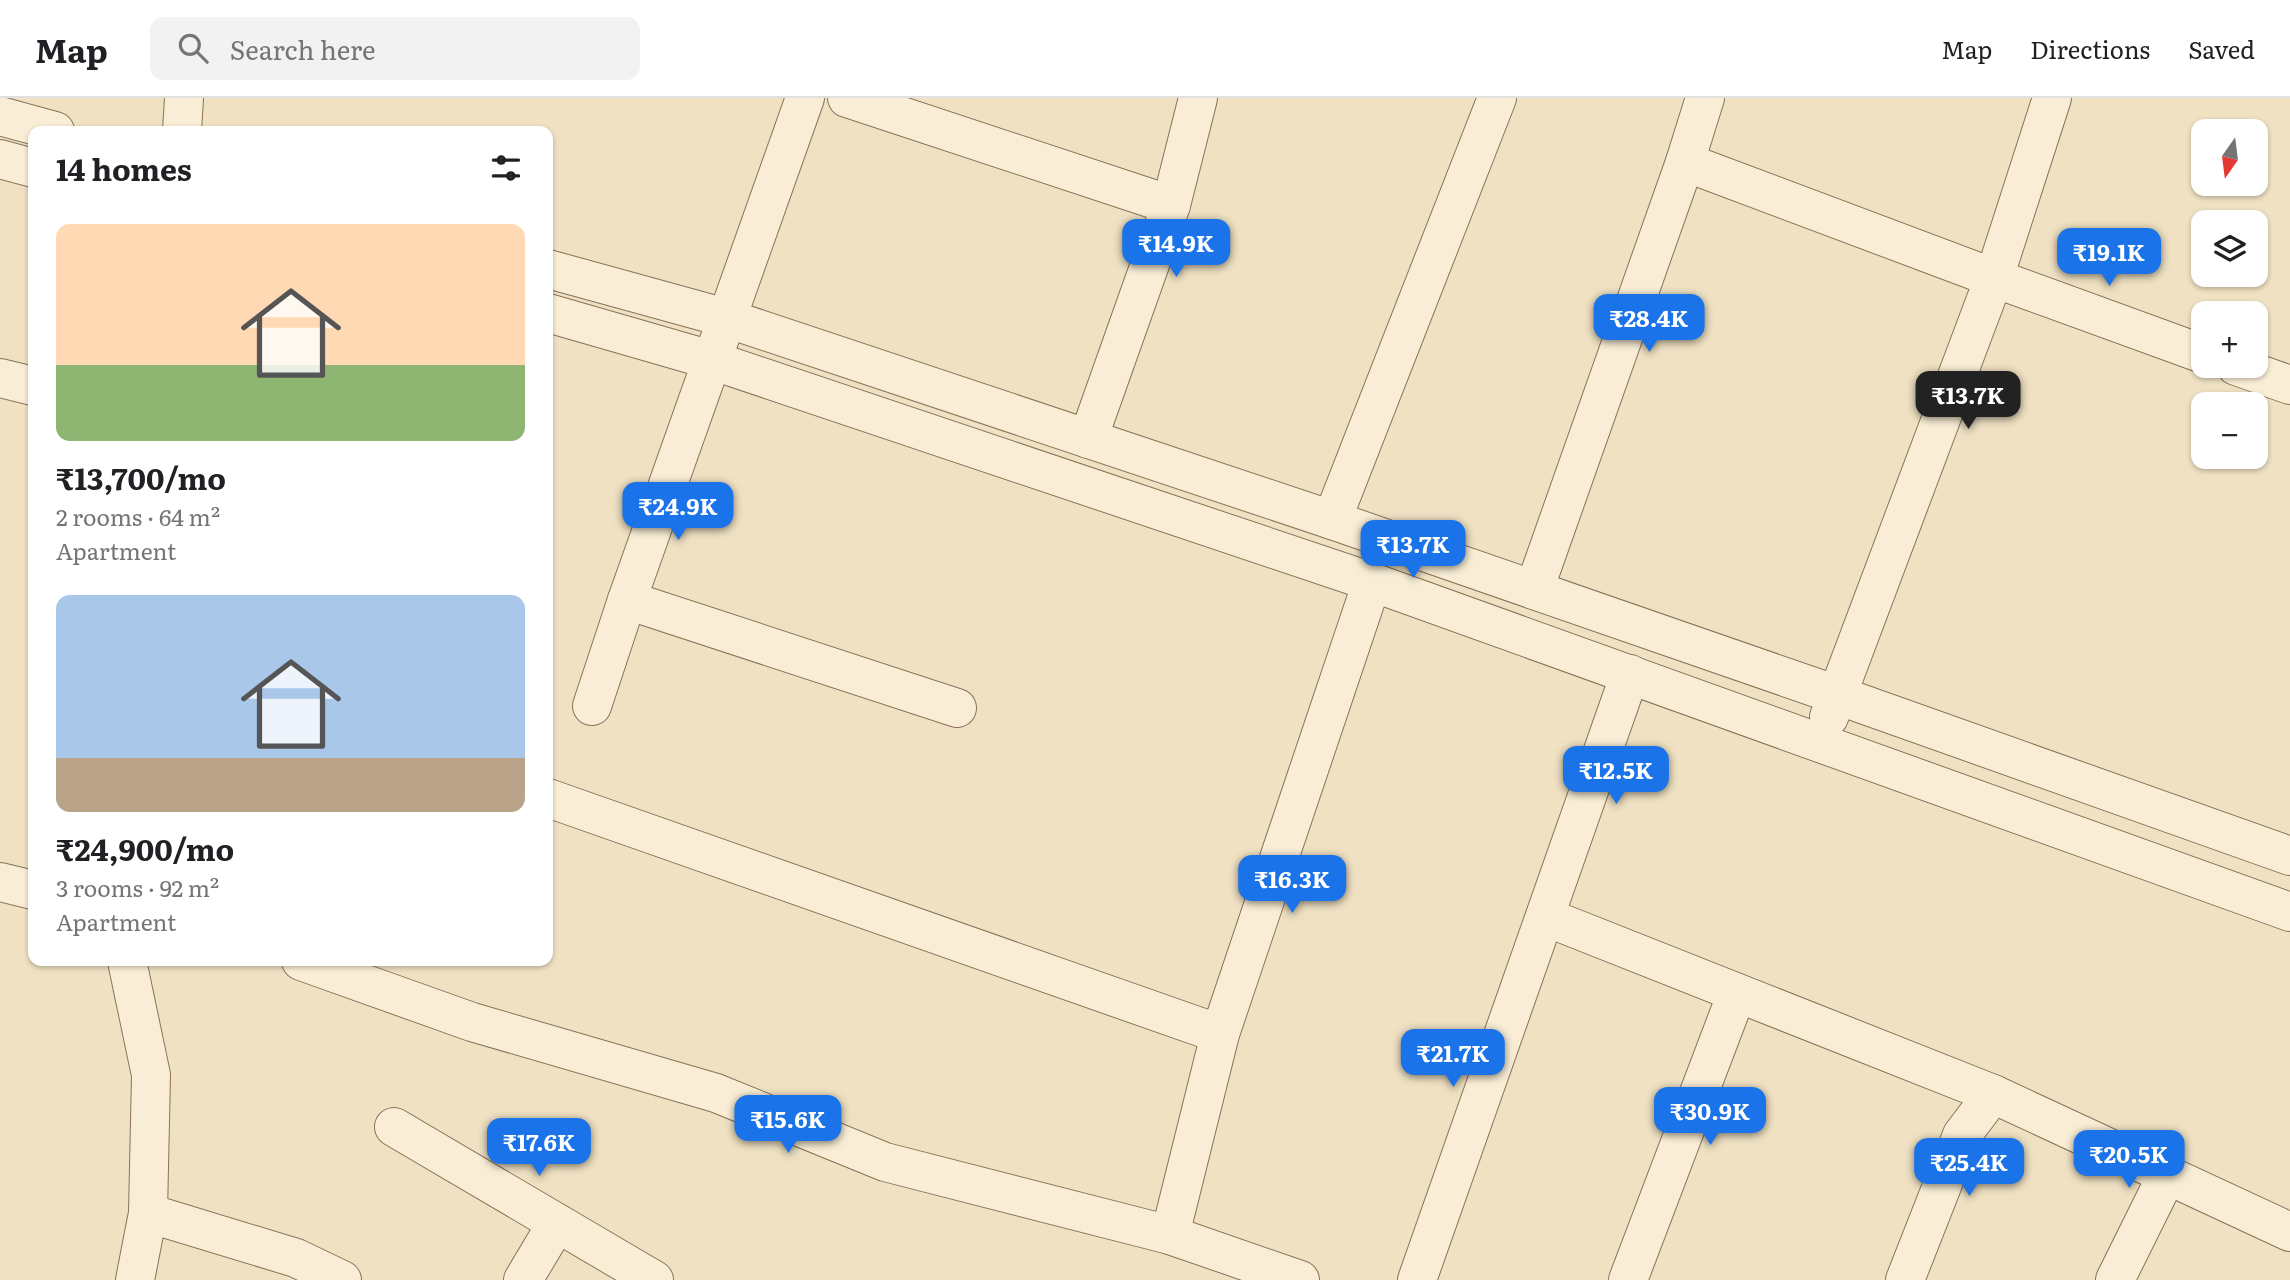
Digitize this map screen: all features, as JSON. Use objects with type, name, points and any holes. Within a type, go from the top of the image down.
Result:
[{"type":"street","points":[[182,126],[184,98]]},
{"type":"street","points":[[592,706],[804,98]]},
{"type":"street","points":[[847,98],[1171,205]]},
{"type":"street","points":[[1088,439],[1171,205],[1198,98]]},
{"type":"street","points":[[1332,520],[1497,98]]},
{"type":"street","points":[[1534,590],[1685,162],[1705,98]]},
{"type":"street","points":[[1819,742],[1994,278],[2052,98]]},
{"type":"street","points":[[0,116],[37,126]]},
{"type":"street","points":[[0,159],[28,167]]},
{"type":"street","points":[[1685,162],[2191,350]]},
{"type":"street","points":[[553,270],[726,318],[1332,520],[2290,856]]},
{"type":"street","points":[[553,314],[711,360],[1372,582],[2290,912]]},
{"type":"street","points":[[2268,377],[2290,385]]},
{"type":"street","points":[[0,378],[28,385]]},
{"type":"street","points":[[1170,1235],[1220,1034],[1372,582]]},
{"type":"street","points":[[627,600],[957,708]]},
{"type":"street","points":[[1417,1280],[1630,674]]},
{"type":"street","points":[[553,800],[1220,1034]]},
{"type":"street","points":[[0,882],[28,889]]},
{"type":"street","points":[[1546,917],[1993,1094],[2290,1232]]},
{"type":"street","points":[[128,966],[151,1075],[148,1213],[135,1280]]},
{"type":"street","points":[[315,966],[472,1022],[716,1093],[885,1162],[1170,1235],[1300,1280]]},
{"type":"street","points":[[1628,1280],[1737,993]]},
{"type":"street","points":[[1905,1280],[1962,1135],[1993,1094]]},
{"type":"street","points":[[394,1127],[654,1280]]},
{"type":"street","points":[[2115,1280],[2167,1175]]},
{"type":"street","points":[[148,1213],[296,1258],[342,1280]]},
{"type":"street","points":[[523,1280],[557,1223]]}]
